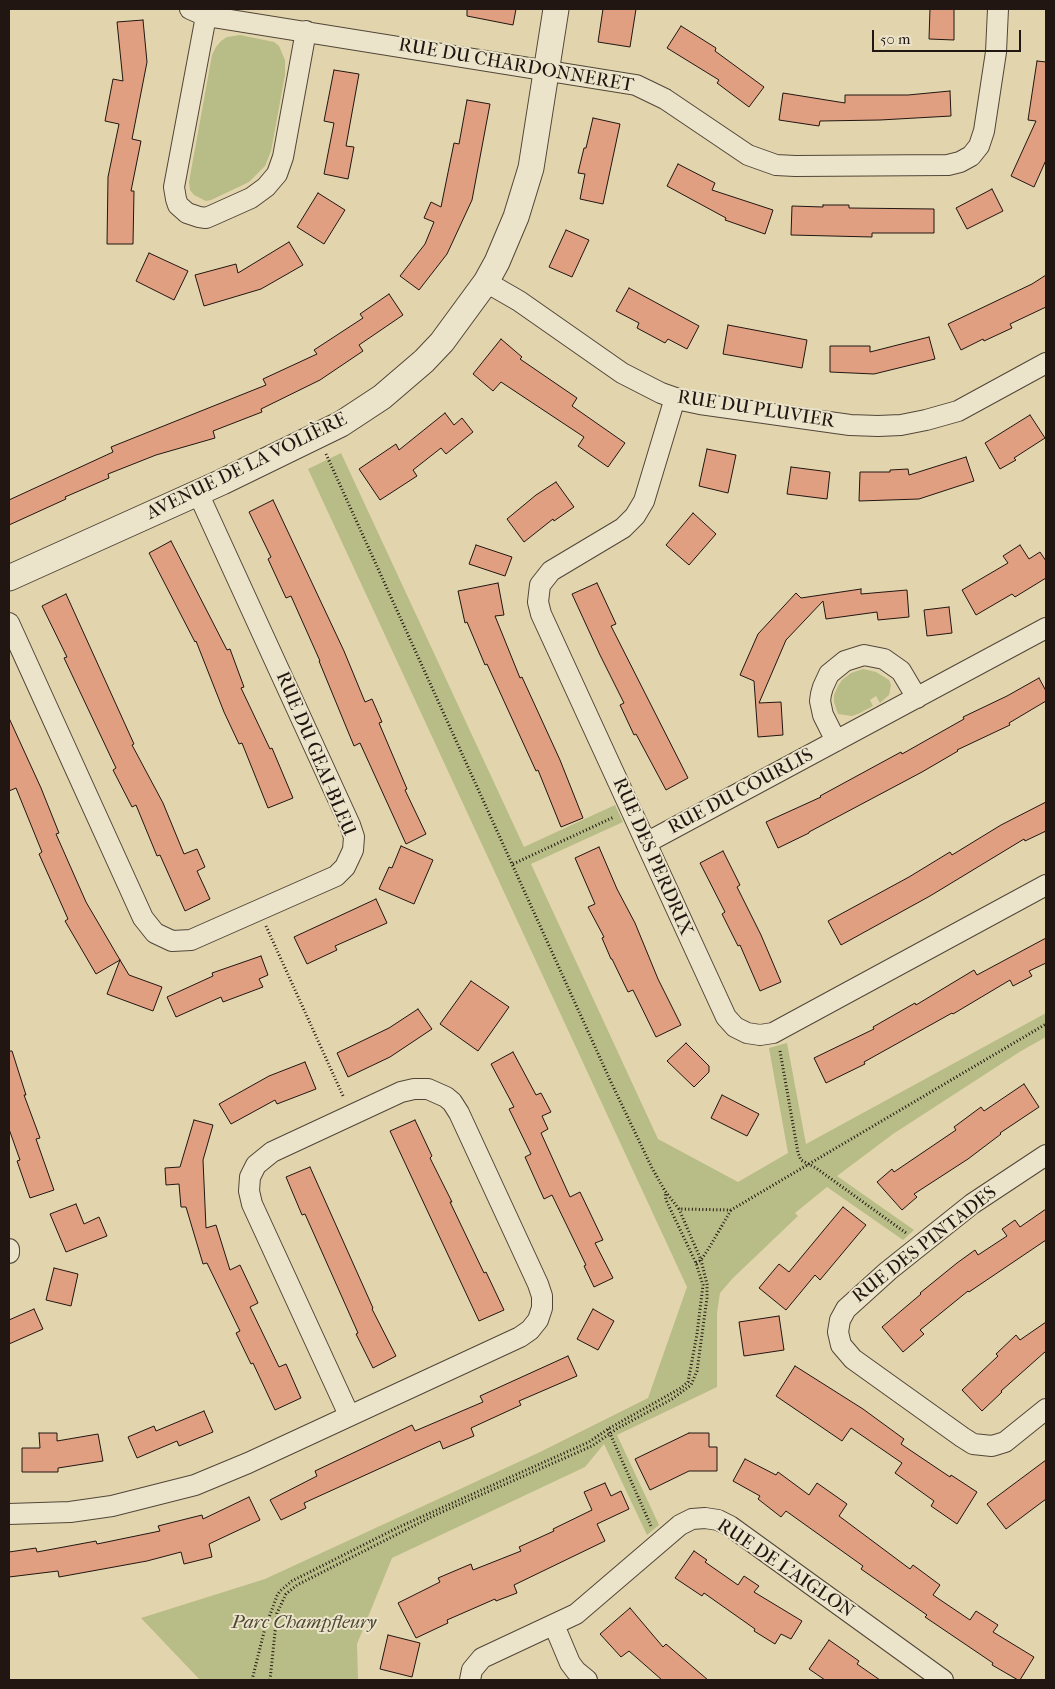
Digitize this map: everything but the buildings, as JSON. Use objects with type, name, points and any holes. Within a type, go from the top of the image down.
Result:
[{"type":"street","name":"AVENUE DE LA VOLIÈRE","points":[[9,578],[198,493],[314,438],[356,415],[382,397],[424,361],[442,342],[486,282],[510,231],[526,184],[534,150],[556,9]]},
{"type":"street","name":"RUE DU CHARDONNERET","points":[[306,31],[283,157],[277,174],[266,187],[250,198],[213,215],[206,218],[187,213],[178,205],[174,186],[198,12],[646,88],[748,155],[776,165],[796,166],[954,164],[966,160],[982,140],[996,52],[998,9]]},
{"type":"street","name":"RUE DU PLUVIER","points":[[486,282],[520,301],[622,372],[649,387],[676,398],[700,404],[850,425],[888,426],[926,420],[958,411],[1045,367]]},
{"type":"street","name":"RUE DES PERDRIX","points":[[676,398],[644,502],[635,516],[623,528],[550,570],[540,585],[537,596],[541,614],[723,1012],[735,1027],[754,1035],[767,1034],[783,1028],[1046,885]]},
{"type":"street","name":"RUE DU GEAI-BLEU","points":[[9,623],[143,918],[155,933],[172,941],[191,940],[336,876],[345,867],[353,850],[354,837],[350,825],[198,493]]},
{"type":"street","name":"RUE DU COURLIS","points":[[646,843],[1046,628]]},
{"type":"street","name":"RUE DU COURLIS","points":[[836,741],[823,715],[820,701],[823,687],[830,674],[845,661],[864,655],[884,659],[901,672],[917,698]]},
{"type":"street","points":[[9,1514],[49,1514],[132,1502],[175,1491],[223,1474],[520,1337],[534,1325],[542,1308],[542,1296],[538,1284],[459,1113],[452,1102],[428,1089],[414,1088],[401,1092],[272,1152],[256,1165],[250,1177],[249,1191],[252,1204],[349,1415]]},
{"type":"street","name":"RUE DES PINTADES","points":[[1046,1155],[966,1209],[888,1271],[846,1309],[840,1320],[838,1332],[841,1345],[853,1359],[973,1444],[992,1446],[1005,1442],[1046,1409]]},
{"type":"street","name":"RUE DE L'AIGLON","points":[[470,1680],[472,1670],[482,1658],[576,1614],[680,1524],[692,1519],[712,1518],[730,1526],[943,1680]]},
{"type":"street","points":[[554,1625],[570,1663],[583,1679]]},
{"type":"path","points":[[270,1680],[277,1613],[286,1594],[297,1585],[434,1515],[586,1449],[610,1433],[684,1392],[693,1383],[697,1372],[707,1298],[706,1275],[679,1209],[665,1191],[652,1168],[610,1080],[327,458]]},
{"type":"path","points":[[512,864],[619,815]]},
{"type":"path","points":[[264,922],[346,1103]]},
{"type":"path","points":[[696,1262],[701,1260],[732,1210],[1046,1024]]},
{"type":"path","points":[[778,1046],[798,1153],[801,1160],[809,1163],[909,1235]]},
{"type":"path","points":[[252,1680],[263,1634],[277,1596],[292,1581],[407,1523],[582,1445],[681,1388],[688,1382],[703,1290],[701,1273],[666,1200],[665,1191]]},
{"type":"path","points":[[679,1209],[732,1210]]},
{"type":"path","points":[[608,1429],[653,1530]]},
{"type":"green space","points":[[240,35],[274,42],[279,46],[285,60],[285,75],[271,151],[265,166],[249,182],[206,201],[194,195],[190,190],[189,182],[212,55],[221,41],[227,37]]},
{"type":"green space","name":"Parc Champfleury","points":[[341,453],[524,847],[615,805],[623,822],[531,864],[658,1139],[738,1182],[788,1153],[769,1048],[787,1043],[806,1144],[1046,1013],[1046,1037],[1021,1051],[893,1134],[837,1176],[914,1230],[903,1240],[827,1187],[795,1213],[798,1216],[733,1278],[720,1293],[717,1313],[717,1387],[617,1435],[659,1525],[647,1535],[604,1444],[585,1467],[392,1558],[357,1644],[358,1680],[200,1680],[141,1618],[265,1579],[538,1453],[648,1398],[687,1287],[308,469]]},
{"type":"green space","points":[[863,669],[876,672],[889,680],[891,685],[889,695],[880,703],[876,696],[870,700],[873,706],[852,716],[838,714],[834,695],[838,686],[851,673]]}]
